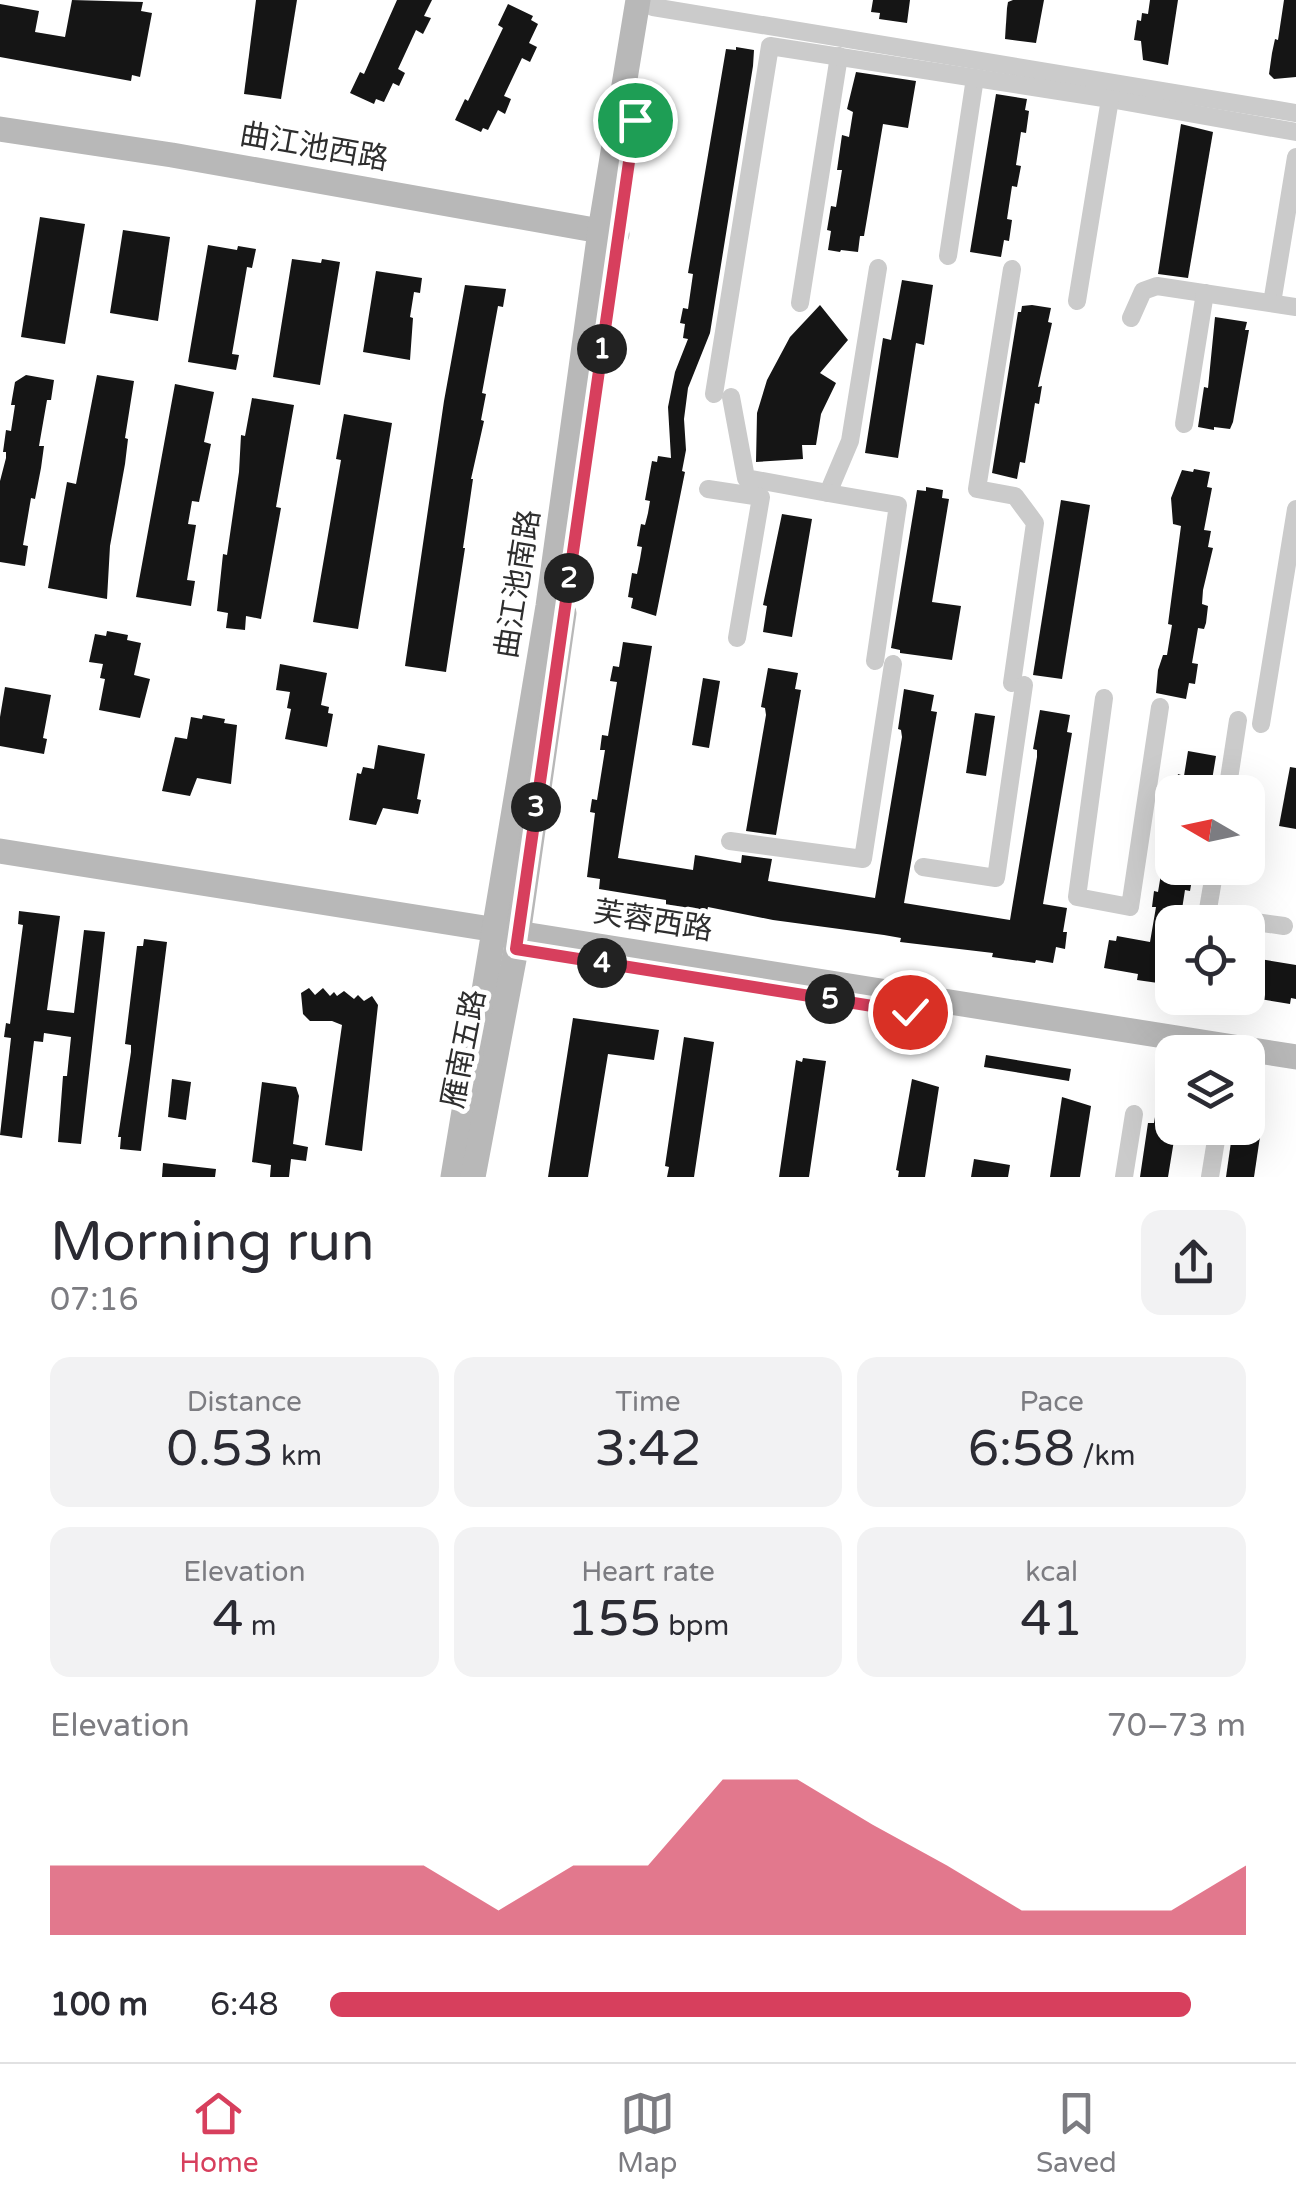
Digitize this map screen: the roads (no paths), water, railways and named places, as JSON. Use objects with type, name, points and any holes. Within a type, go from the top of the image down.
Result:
[{"type":"main road","name":"曲江池南路","points":[[453,1177],[506,939],[608,239],[648,2]]},
{"type":"main road","name":"曲江池西路","points":[[0,129],[172,155],[608,239]]},
{"type":"main road","name":"曲江池西路","points":[[0,145],[608,239]]},
{"type":"main road","name":"芙蓉西路","points":[[0,851],[1155,1050]]},
{"type":"main road","name":"芙蓉西路","points":[[0,865],[1296,1057]]},
{"type":"main road","name":"雁南五路","points":[[473,1177],[506,939]]},
{"type":"main road","points":[[1265,1068],[1296,1073]]},
{"type":"street","points":[[648,2],[1296,113]]},
{"type":"street","points":[[730,841],[862,858],[898,505],[746,478],[722,395],[770,46],[1296,132]]},
{"type":"street","points":[[800,303],[838,56]]},
{"type":"street","points":[[948,256],[974,78]]},
{"type":"street","points":[[1076,301],[1110,99]]},
{"type":"street","points":[[1272,303],[1296,157]]},
{"type":"street","points":[[828,493],[850,441],[878,268]]},
{"type":"street","points":[[923,867],[996,878],[1035,523],[1016,496],[978,489],[1012,270]]},
{"type":"street","points":[[1130,318],[1143,290],[1158,286],[1296,306]]},
{"type":"street","points":[[1184,424],[1205,293]]},
{"type":"street","points":[[708,489],[760,497],[737,638]]},
{"type":"street","points":[[1261,724],[1296,509]]},
{"type":"street","points":[[1104,698],[1077,898],[1130,907],[1160,707]]},
{"type":"street","points":[[1230,775],[1238,720]]},
{"type":"street","points":[[1212,885],[1207,914],[1284,926]]},
{"type":"street","points":[[1124,1177],[1134,1114]]},
{"type":"street","points":[[1210,1177],[1215,1145]]}]
